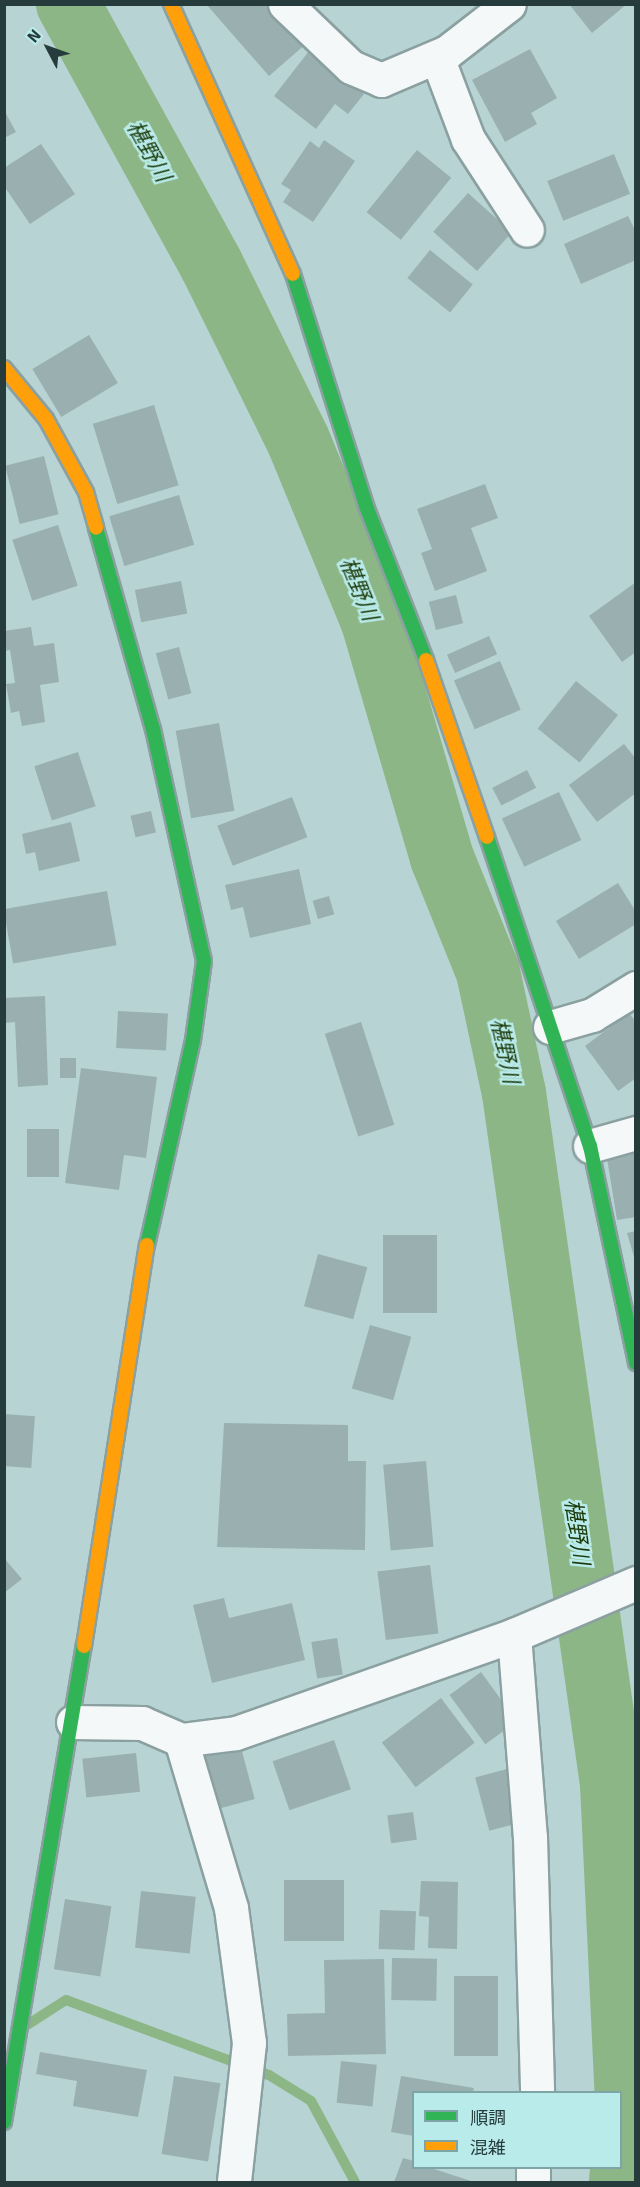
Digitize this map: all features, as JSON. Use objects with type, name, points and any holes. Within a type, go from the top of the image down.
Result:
[{"type":"street","points":[[171,4],[300,288],[366,506],[442,702],[590,1146],[636,1363]]},
{"type":"street","points":[[285,4],[351,67],[381,80],[437,57],[509,4]]},
{"type":"street","points":[[437,57],[468,139],[527,230]]},
{"type":"street","points":[[4,368],[46,419],[86,492],[153,729],[204,961],[193,1040],[137,1290],[73,1722],[11,2020],[4,2121]]},
{"type":"street","points":[[550,1027],[592,1015],[636,988]]},
{"type":"street","points":[[590,1146],[636,1133]]},
{"type":"street","points":[[73,1722],[142,1723],[181,1740],[236,1732],[520,1632],[636,1583]]},
{"type":"street","points":[[520,1632],[530,1837],[537,2091]]},
{"type":"street","points":[[181,1740],[231,1908],[249,2043],[234,2182]]},
{"type":"building","points":[[206,4],[272,4],[307,43],[269,76]]},
{"type":"building","points":[[569,4],[627,4],[592,33]]},
{"type":"building","points":[[530,49],[557,98],[531,113],[537,124],[505,142],[472,80]]},
{"type":"building","points":[[309,51],[364,94],[348,114],[335,104],[316,129],[274,96]]},
{"type":"building","points":[[4,110],[16,132],[4,138]]},
{"type":"building","points":[[324,140],[355,161],[313,222],[283,202],[291,190],[281,184],[310,141],[319,148]]},
{"type":"building","points":[[41,144],[75,194],[30,224],[4,186],[4,168]]},
{"type":"building","points":[[417,150],[451,178],[401,240],[367,212]]},
{"type":"building","points":[[614,154],[630,194],[563,221],[547,181]]},
{"type":"building","points":[[468,193],[512,232],[477,271],[433,232]]},
{"type":"building","points":[[628,216],[636,232],[636,260],[581,284],[564,244]]},
{"type":"building","points":[[430,250],[473,285],[450,313],[407,278]]},
{"type":"building","points":[[89,335],[118,383],[61,417],[32,369]]},
{"type":"building","points":[[154,405],[179,485],[117,504],[93,424]]},
{"type":"building","points":[[44,456],[59,514],[20,524],[5,466]]},
{"type":"building","points":[[485,484],[498,518],[471,528],[487,571],[435,591],[421,553],[432,549],[417,509]]},
{"type":"building","points":[[179,495],[194,545],[124,566],[109,516]]},
{"type":"building","points":[[58,525],[78,586],[32,601],[12,540]]},
{"type":"building","points":[[181,581],[187,613],[141,622],[135,590]]},
{"type":"building","points":[[636,582],[636,652],[622,662],[589,616]]},
{"type":"building","points":[[456,595],[463,623],[436,630],[429,602]]},
{"type":"building","points":[[31,627],[34,646],[54,643],[59,682],[40,685],[45,722],[22,726],[19,711],[11,713],[6,684],[15,683],[10,650],[4,651],[4,631]]},
{"type":"building","points":[[489,636],[497,654],[455,673],[447,655]]},
{"type":"building","points":[[179,647],[191,693],[168,700],[156,653]]},
{"type":"building","points":[[500,661],[521,710],[475,729],[454,681]]},
{"type":"building","points":[[576,681],[618,715],[580,762],[538,728]]},
{"type":"building","points":[[219,723],[234,811],[191,818],[176,731]]},
{"type":"building","points":[[624,744],[636,759],[636,793],[597,822],[569,785]]},
{"type":"building","points":[[78,752],[96,806],[52,820],[34,766]]},
{"type":"building","points":[[527,770],[536,788],[501,806],[492,788]]},
{"type":"building","points":[[559,792],[581,840],[524,867],[502,819]]},
{"type":"building","points":[[292,797],[307,837],[233,866],[217,826]]},
{"type":"building","points":[[151,811],[156,832],[135,837],[131,816]]},
{"type":"building","points":[[71,822],[80,861],[39,871],[35,852],[26,854],[22,834]]},
{"type":"building","points":[[299,869],[311,924],[250,938],[243,907],[231,910],[225,885]]},
{"type":"building","points":[[618,883],[636,912],[636,924],[579,959],[556,921]]},
{"type":"building","points":[[107,891],[117,945],[13,963],[4,909]]},
{"type":"building","points":[[329,896],[334,914],[318,919],[313,901]]},
{"type":"building","points":[[45,996],[48,1085],[18,1087],[15,1022],[4,1023],[4,998]]},
{"type":"building","points":[[118,1011],[168,1014],[166,1051],[116,1048]]},
{"type":"building","points":[[629,1013],[636,1022],[636,1078],[618,1091],[585,1046]]},
{"type":"building","points":[[361,1022],[394,1125],[358,1136],[325,1034]]},
{"type":"building","points":[[60,1058],[76,1058],[76,1078],[60,1078]]},
{"type":"building","points":[[81,1068],[157,1077],[146,1158],[124,1155],[119,1190],[65,1183]]},
{"type":"building","points":[[27,1129],[59,1129],[59,1177],[27,1177]]},
{"type":"building","points":[[636,1147],[636,1217],[617,1220],[606,1152]]},
{"type":"building","points":[[636,1231],[636,1260],[635,1260],[627,1233]]},
{"type":"building","points":[[383,1235],[437,1235],[437,1313],[383,1313]]},
{"type":"building","points":[[318,1254],[367,1267],[353,1319],[304,1306]]},
{"type":"building","points":[[370,1325],[411,1337],[393,1400],[352,1388]]},
{"type":"building","points":[[4,1414],[35,1416],[31,1468],[4,1466]]},
{"type":"building","points":[[224,1423],[348,1425],[348,1461],[366,1461],[365,1550],[217,1547]]},
{"type":"building","points":[[426,1461],[433,1547],[391,1550],[383,1465]]},
{"type":"building","points":[[4,1558],[22,1579],[4,1593]]},
{"type":"building","points":[[430,1565],[438,1633],[386,1640],[377,1571]]},
{"type":"building","points":[[224,1598],[229,1618],[292,1603],[305,1660],[212,1683],[193,1605]]},
{"type":"building","points":[[337,1638],[343,1675],[317,1679],[311,1642]]},
{"type":"building","points":[[481,1672],[517,1721],[485,1744],[449,1695]]},
{"type":"building","points":[[441,1698],[475,1743],[416,1787],[382,1743]]},
{"type":"building","points":[[334,1740],[351,1789],[289,1810],[273,1761]]},
{"type":"building","points":[[240,1744],[255,1799],[210,1811],[196,1756]]},
{"type":"building","points":[[136,1753],[140,1792],[86,1797],[82,1759]]},
{"type":"building","points":[[507,1769],[521,1822],[489,1831],[475,1778]]},
{"type":"building","points":[[413,1812],[417,1840],[391,1843],[387,1816]]},
{"type":"building","points":[[284,1880],[344,1880],[344,1941],[284,1941]]},
{"type":"building","points":[[421,1881],[458,1882],[457,1949],[428,1948],[429,1917],[419,1916]]},
{"type":"building","points":[[141,1891],[196,1897],[190,1953],[135,1948]]},
{"type":"building","points":[[65,1899],[111,1906],[100,1976],[54,1969]]},
{"type":"building","points":[[380,1910],[416,1911],[415,1950],[379,1949]]},
{"type":"building","points":[[392,1958],[437,1959],[436,2001],[391,2000]]},
{"type":"building","points":[[384,1959],[386,2054],[288,2056],[287,2014],[325,2013],[324,1960]]},
{"type":"building","points":[[454,1976],[498,1976],[498,2056],[454,2056]]},
{"type":"building","points":[[40,2052],[147,2070],[138,2117],[73,2106],[77,2081],[36,2074]]},
{"type":"building","points":[[341,2061],[377,2065],[372,2107],[337,2103]]},
{"type":"building","points":[[174,2076],[220,2083],[208,2161],[162,2154]]},
{"type":"building","points":[[401,2076],[474,2088],[473,2091],[412,2091],[412,2136],[391,2132]]},
{"type":"building","points":[[403,2158],[412,2160],[412,2169],[434,2169],[474,2182],[394,2182]]},
{"type":"waterway","name":"椹野川","points":[[68,4],[211,264],[298,440],[373,622],[442,858],[488,972],[514,1093],[612,1784],[627,2104],[621,2182]]},
{"type":"waterway","points":[[27,2025],[66,2000],[269,2075],[311,2101],[355,2182]]},
{"type":"traffic: fast","points":[[293,274],[366,506],[426,660]]},
{"type":"traffic: fast","points":[[96,528],[153,729],[204,961],[193,1040],[147,1245]]},
{"type":"traffic: fast","points":[[487,837],[590,1146],[636,1363]]},
{"type":"traffic: fast","points":[[4,2122],[84,1646]]},
{"type":"traffic: slow","points":[[171,4],[293,274]]},
{"type":"traffic: slow","points":[[4,368],[46,419],[86,492],[96,528]]},
{"type":"traffic: slow","points":[[426,660],[487,837]]},
{"type":"traffic: slow","points":[[84,1646],[147,1245]]}]
